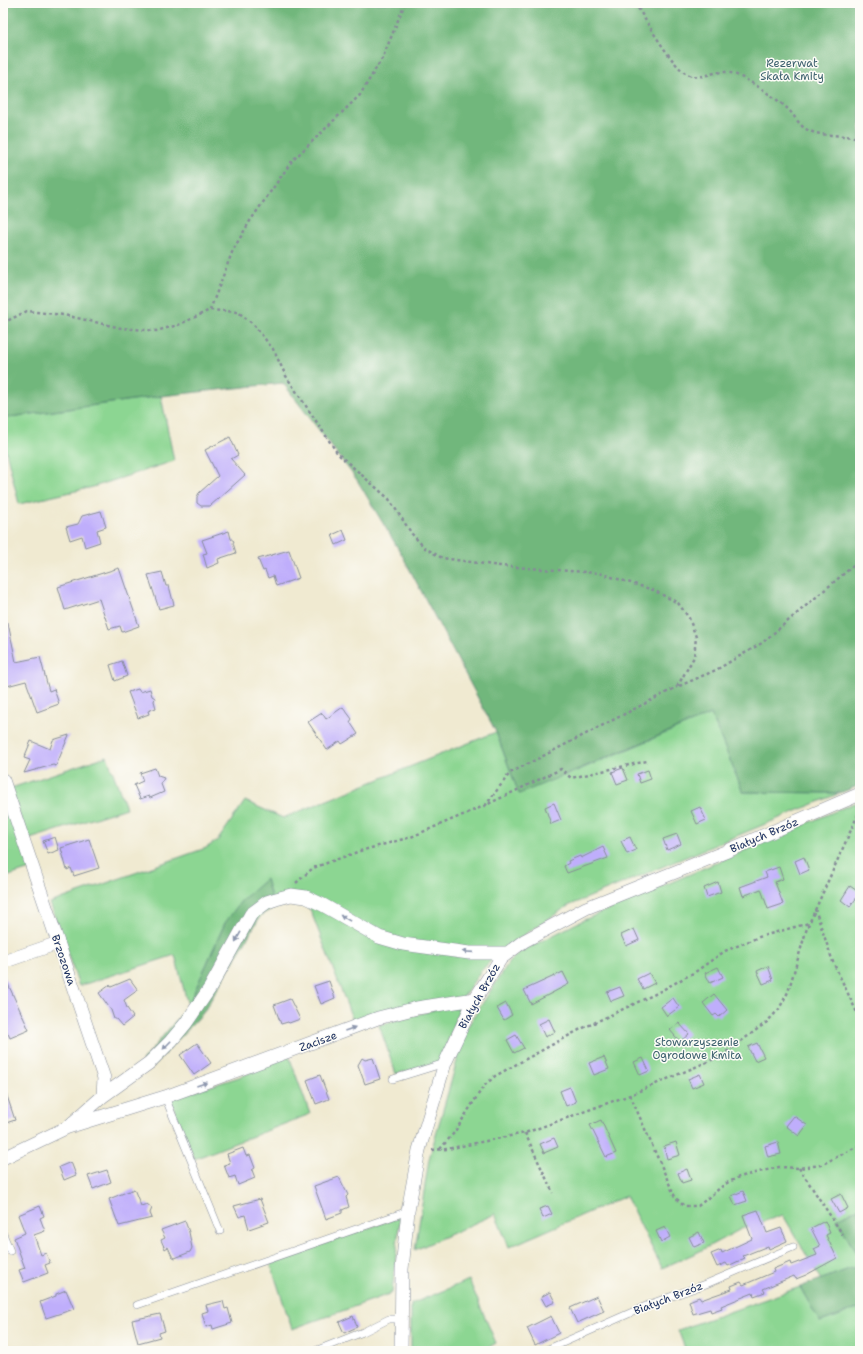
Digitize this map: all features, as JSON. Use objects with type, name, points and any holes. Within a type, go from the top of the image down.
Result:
[{"type":"street","name":"Brzozowa","points":[[3,780],[104,1078],[103,1096]]},
{"type":"street","name":"Białych Brzóz","points":[[401,1351],[402,1269],[408,1211],[419,1150],[445,1064],[475,999],[501,958],[524,941],[586,908],[725,852],[860,794]]},
{"type":"street","points":[[68,1127],[103,1096],[149,1063],[171,1041],[204,998],[251,914],[267,902],[283,896],[298,896],[314,900],[379,937],[403,944],[469,952],[507,953]]},
{"type":"street","points":[[3,962],[58,943]]},
{"type":"street","name":"Zacisze","points":[[3,1158],[68,1127],[165,1098],[378,1018],[417,1008],[475,999]]},
{"type":"lane","points":[[393,1079],[445,1064]]},
{"type":"lane","points":[[165,1098],[220,1231]]},
{"type":"lane","points":[[137,1305],[408,1211]]},
{"type":"lane","points":[[3,1234],[10,1251]]},
{"type":"lane","name":"Białych Brzóz","points":[[544,1351],[653,1303],[706,1284],[793,1248]]},
{"type":"lane","points":[[315,1351],[363,1332],[389,1319],[402,1319]]},
{"type":"path","points":[[210,310],[233,250],[250,221],[292,161],[360,95],[383,57],[405,3]]},
{"type":"path","points":[[635,3],[660,44],[687,74],[704,77],[719,71],[732,73],[763,90],[788,109],[806,129],[824,134],[860,139]]},
{"type":"path","points":[[3,323],[28,311],[64,315],[121,328],[156,331],[178,325],[210,310],[238,312],[253,324],[273,350],[286,376],[338,454],[389,499],[412,534],[425,548],[442,558],[500,566],[599,573],[653,590],[678,603],[689,618],[696,637],[694,658],[677,687]]},
{"type":"path","points":[[484,806],[510,773],[677,687],[716,670],[762,643],[860,560]]},
{"type":"path","points":[[283,896],[314,868],[360,851],[411,837],[484,806],[561,770],[571,778],[647,761]]},
{"type":"path","points":[[431,1150],[440,1150],[525,1133],[630,1095],[720,1056],[767,1022],[779,1009],[788,992],[809,923],[860,810]]},
{"type":"path","points":[[815,909],[833,962],[860,1019]]},
{"type":"path","points":[[440,1150],[454,1134],[483,1087],[501,1072],[579,1030],[655,994],[695,972],[726,951],[759,937],[809,923]]},
{"type":"path","points":[[630,1095],[675,1197],[684,1206],[698,1206],[724,1184],[739,1177],[779,1167],[799,1168],[821,1165],[860,1145]]},
{"type":"path","points":[[525,1133],[552,1193]]},
{"type":"path","points":[[799,1168],[843,1235]]},
{"type":"green space","name":"Rezerwat Skała Kmity","points":[[3,3],[860,3],[860,785],[840,793],[743,792],[711,714],[519,794],[496,732],[402,555],[357,480],[283,383],[161,396],[3,418]]},
{"type":"green space","points":[[161,396],[174,461],[93,487],[19,504],[3,439],[3,418]]},
{"type":"green space","points":[[711,714],[743,792],[840,793],[568,906],[500,951],[480,972],[462,999],[353,1021],[310,909],[297,901],[274,908],[266,879],[225,923],[188,1006],[175,955],[79,986],[50,903],[206,848],[218,840],[245,801],[283,818],[496,732],[516,786],[567,775]]},
{"type":"green space","points":[[107,756],[126,808],[27,840],[11,788]]},
{"type":"green space","points":[[3,792],[30,869],[3,878]]},
{"type":"green space","name":"Stowarzyszenie Ogrodowe Kmita","points":[[854,803],[860,806],[860,1207],[837,1219],[860,1260],[860,1265],[821,1280],[783,1215],[741,1229],[698,1252],[662,1268],[626,1196],[509,1247],[495,1214],[415,1250],[429,1159],[466,1029],[509,962],[518,953],[577,923]]},
{"type":"green space","points":[[266,879],[274,908],[261,915],[203,1013],[150,1070],[142,1061],[188,1006],[225,923],[241,901]]},
{"type":"green space","points":[[448,1006],[459,1009],[441,1062],[396,1074],[379,1025]]},
{"type":"green space","points":[[289,1056],[310,1114],[194,1159],[170,1099],[242,1076]]},
{"type":"green space","points":[[860,1207],[860,1260],[837,1219]]},
{"type":"green space","points":[[400,1217],[392,1293],[292,1329],[270,1262]]},
{"type":"green space","points":[[860,1265],[860,1308],[820,1322],[800,1287]]},
{"type":"green space","points":[[469,1280],[496,1343],[482,1351],[411,1351],[411,1304]]},
{"type":"green space","points":[[800,1287],[820,1322],[860,1308],[860,1351],[686,1351],[678,1330]]},
{"type":"building","points":[[230,437],[238,455],[231,459],[245,475],[210,506],[201,506],[197,503],[199,493],[218,476],[205,450]]},
{"type":"building","points":[[101,511],[106,527],[97,530],[100,542],[85,547],[82,536],[70,540],[66,527],[78,524],[82,516]]},
{"type":"building","points":[[343,530],[347,540],[336,545],[332,535]]},
{"type":"building","points":[[229,531],[231,539],[234,541],[233,543],[236,553],[218,559],[219,563],[207,568],[203,554],[207,553],[202,540]]},
{"type":"building","points":[[289,550],[299,578],[276,586],[273,576],[268,578],[258,559]]},
{"type":"building","points":[[119,568],[139,626],[122,632],[120,626],[109,629],[99,599],[65,610],[58,587]]},
{"type":"building","points":[[162,572],[166,586],[169,586],[174,605],[159,609],[148,575]]},
{"type":"building","points":[[3,623],[8,623],[16,662],[40,657],[49,691],[54,689],[59,704],[37,712],[26,681],[7,686],[3,671]]},
{"type":"building","points":[[122,661],[127,676],[115,681],[110,665]]},
{"type":"building","points":[[138,689],[140,692],[150,689],[152,696],[155,698],[154,701],[156,708],[148,711],[149,714],[138,718],[128,692]]},
{"type":"building","points":[[343,707],[352,719],[350,722],[358,734],[342,744],[340,741],[327,750],[308,722],[322,713],[326,719]]},
{"type":"building","points":[[69,735],[56,766],[53,765],[24,773],[30,760],[24,758],[31,741],[50,749],[53,740]]},
{"type":"building","points":[[155,768],[158,776],[164,778],[161,784],[164,792],[150,798],[149,796],[140,799],[134,785],[143,781],[140,773]]},
{"type":"building","points":[[623,768],[628,780],[617,784],[612,772]]},
{"type":"building","points":[[648,770],[651,779],[640,783],[637,774]]},
{"type":"building","points":[[554,803],[561,820],[551,824],[545,807]]},
{"type":"building","points":[[700,807],[706,820],[697,824],[691,811]]},
{"type":"building","points":[[677,834],[681,844],[667,850],[663,839]]},
{"type":"building","points":[[55,837],[59,850],[48,854],[43,841]]},
{"type":"building","points":[[630,837],[636,850],[627,854],[621,841]]},
{"type":"building","points":[[89,839],[99,868],[74,876],[71,868],[67,870],[61,848]]},
{"type":"building","points":[[603,847],[608,858],[567,873],[564,866],[569,863],[568,861],[580,856],[581,858]]},
{"type":"building","points":[[804,857],[809,870],[800,874],[795,861]]},
{"type":"building","points":[[779,867],[783,879],[775,882],[783,904],[768,909],[761,889],[743,896],[740,887],[767,877],[765,872]]},
{"type":"building","points":[[718,882],[721,892],[707,897],[704,888]]},
{"type":"building","points":[[850,886],[860,893],[850,907],[841,900]]},
{"type":"building","points":[[634,929],[639,940],[626,946],[621,935]]},
{"type":"building","points":[[768,966],[773,980],[763,984],[757,971]]},
{"type":"building","points":[[718,967],[723,977],[710,983],[705,973]]},
{"type":"building","points":[[563,972],[569,984],[531,1004],[524,990]]},
{"type":"building","points":[[3,973],[29,1030],[10,1038],[3,1023]]},
{"type":"building","points":[[649,973],[655,983],[643,989],[637,979]]},
{"type":"building","points":[[130,979],[138,990],[124,1000],[133,1017],[122,1026],[116,1019],[114,1019],[111,1010],[99,993],[110,985],[111,987]]},
{"type":"building","points":[[329,981],[335,998],[321,1004],[314,986]]},
{"type":"building","points":[[620,987],[624,996],[611,1001],[607,992]]},
{"type":"building","points":[[714,994],[727,1010],[719,1017],[716,1014],[713,1016],[703,1003]]},
{"type":"building","points":[[673,998],[679,1007],[667,1016],[661,1007]]},
{"type":"building","points":[[290,999],[300,1019],[281,1024],[274,1005]]},
{"type":"building","points":[[506,1003],[512,1015],[504,1020],[497,1008]]},
{"type":"building","points":[[549,1019],[555,1032],[545,1037],[539,1024]]},
{"type":"building","points":[[679,1023],[689,1034],[680,1042],[670,1030]]},
{"type":"building","points":[[516,1035],[524,1048],[514,1053],[507,1040]]},
{"type":"building","points":[[197,1043],[211,1063],[194,1075],[180,1055]]},
{"type":"building","points":[[757,1043],[764,1057],[755,1061],[748,1047]]},
{"type":"building","points":[[604,1057],[609,1069],[594,1075],[589,1063]]},
{"type":"building","points":[[362,1058],[365,1060],[373,1058],[380,1079],[365,1084],[358,1065]]},
{"type":"building","points":[[643,1058],[649,1071],[640,1075],[634,1062]]},
{"type":"building","points":[[700,1074],[704,1083],[692,1088],[688,1079]]},
{"type":"building","points":[[320,1075],[329,1099],[316,1104],[307,1080]]},
{"type":"building","points":[[570,1087],[576,1102],[566,1106],[560,1091]]},
{"type":"building","points":[[3,1090],[5,1090],[15,1120],[3,1124]]},
{"type":"building","points":[[794,1116],[807,1125],[799,1136],[786,1126]]},
{"type":"building","points":[[601,1120],[616,1153],[606,1157],[590,1125]]},
{"type":"building","points":[[554,1138],[558,1147],[544,1153],[540,1144]]},
{"type":"building","points":[[676,1142],[680,1155],[667,1159],[664,1146]]},
{"type":"building","points":[[778,1142],[781,1154],[768,1157],[765,1146]]},
{"type":"building","points":[[243,1148],[246,1156],[250,1155],[255,1168],[252,1170],[255,1178],[238,1185],[235,1176],[229,1178],[224,1165],[230,1163],[227,1154]]},
{"type":"building","points":[[71,1162],[76,1175],[64,1180],[59,1167]]},
{"type":"building","points":[[687,1169],[691,1180],[682,1183],[678,1173]]},
{"type":"building","points":[[107,1170],[111,1182],[93,1189],[88,1176]]},
{"type":"building","points":[[339,1177],[348,1195],[346,1197],[349,1207],[342,1210],[342,1213],[326,1219],[314,1186]]},
{"type":"building","points":[[134,1189],[141,1206],[147,1204],[152,1208],[150,1213],[152,1218],[119,1226],[109,1199]]},
{"type":"building","points":[[743,1191],[747,1201],[735,1205],[731,1196]]},
{"type":"building","points":[[841,1194],[848,1208],[839,1213],[831,1199]]},
{"type":"building","points":[[260,1199],[269,1222],[249,1229],[245,1215],[239,1217],[234,1206]]},
{"type":"building","points":[[40,1206],[44,1216],[40,1218],[45,1231],[34,1235],[41,1255],[46,1253],[50,1263],[45,1265],[48,1273],[24,1282],[19,1270],[25,1268],[14,1238],[25,1233],[18,1215]]},
{"type":"building","points":[[548,1206],[552,1214],[543,1218],[539,1209]]},
{"type":"building","points":[[758,1210],[767,1233],[781,1228],[787,1241],[769,1249],[768,1246],[743,1256],[745,1258],[728,1266],[726,1263],[717,1267],[711,1254],[721,1250],[722,1253],[752,1239],[743,1215]]},
{"type":"building","points":[[185,1221],[192,1248],[190,1252],[175,1258],[172,1256],[168,1247],[165,1249],[161,1240],[165,1238],[161,1230]]},
{"type":"building","points":[[825,1221],[830,1233],[826,1235],[837,1258],[806,1275],[796,1279],[794,1276],[763,1289],[765,1292],[754,1296],[753,1293],[721,1306],[722,1308],[711,1312],[710,1309],[693,1314],[689,1301],[699,1297],[701,1300],[732,1289],[731,1286],[741,1282],[743,1285],[774,1272],[773,1269],[790,1262],[791,1265],[817,1255],[814,1249],[820,1246],[811,1228]]},
{"type":"building","points":[[665,1227],[670,1237],[661,1242],[656,1231]]},
{"type":"building","points":[[699,1232],[704,1243],[694,1247],[689,1237]]},
{"type":"building","points":[[66,1290],[74,1309],[46,1318],[40,1302],[56,1296],[56,1294]]},
{"type":"building","points":[[550,1292],[555,1302],[546,1306],[541,1297]]},
{"type":"building","points":[[597,1296],[604,1311],[577,1323],[570,1308]]},
{"type":"building","points":[[223,1301],[225,1309],[228,1308],[232,1323],[213,1329],[212,1325],[206,1327],[202,1313],[208,1311],[206,1305]]},
{"type":"building","points":[[160,1314],[165,1331],[159,1333],[160,1337],[138,1343],[132,1320]]},
{"type":"building","points":[[353,1316],[357,1327],[344,1333],[339,1322]]},
{"type":"building","points":[[551,1316],[559,1333],[535,1345],[527,1328]]}]
